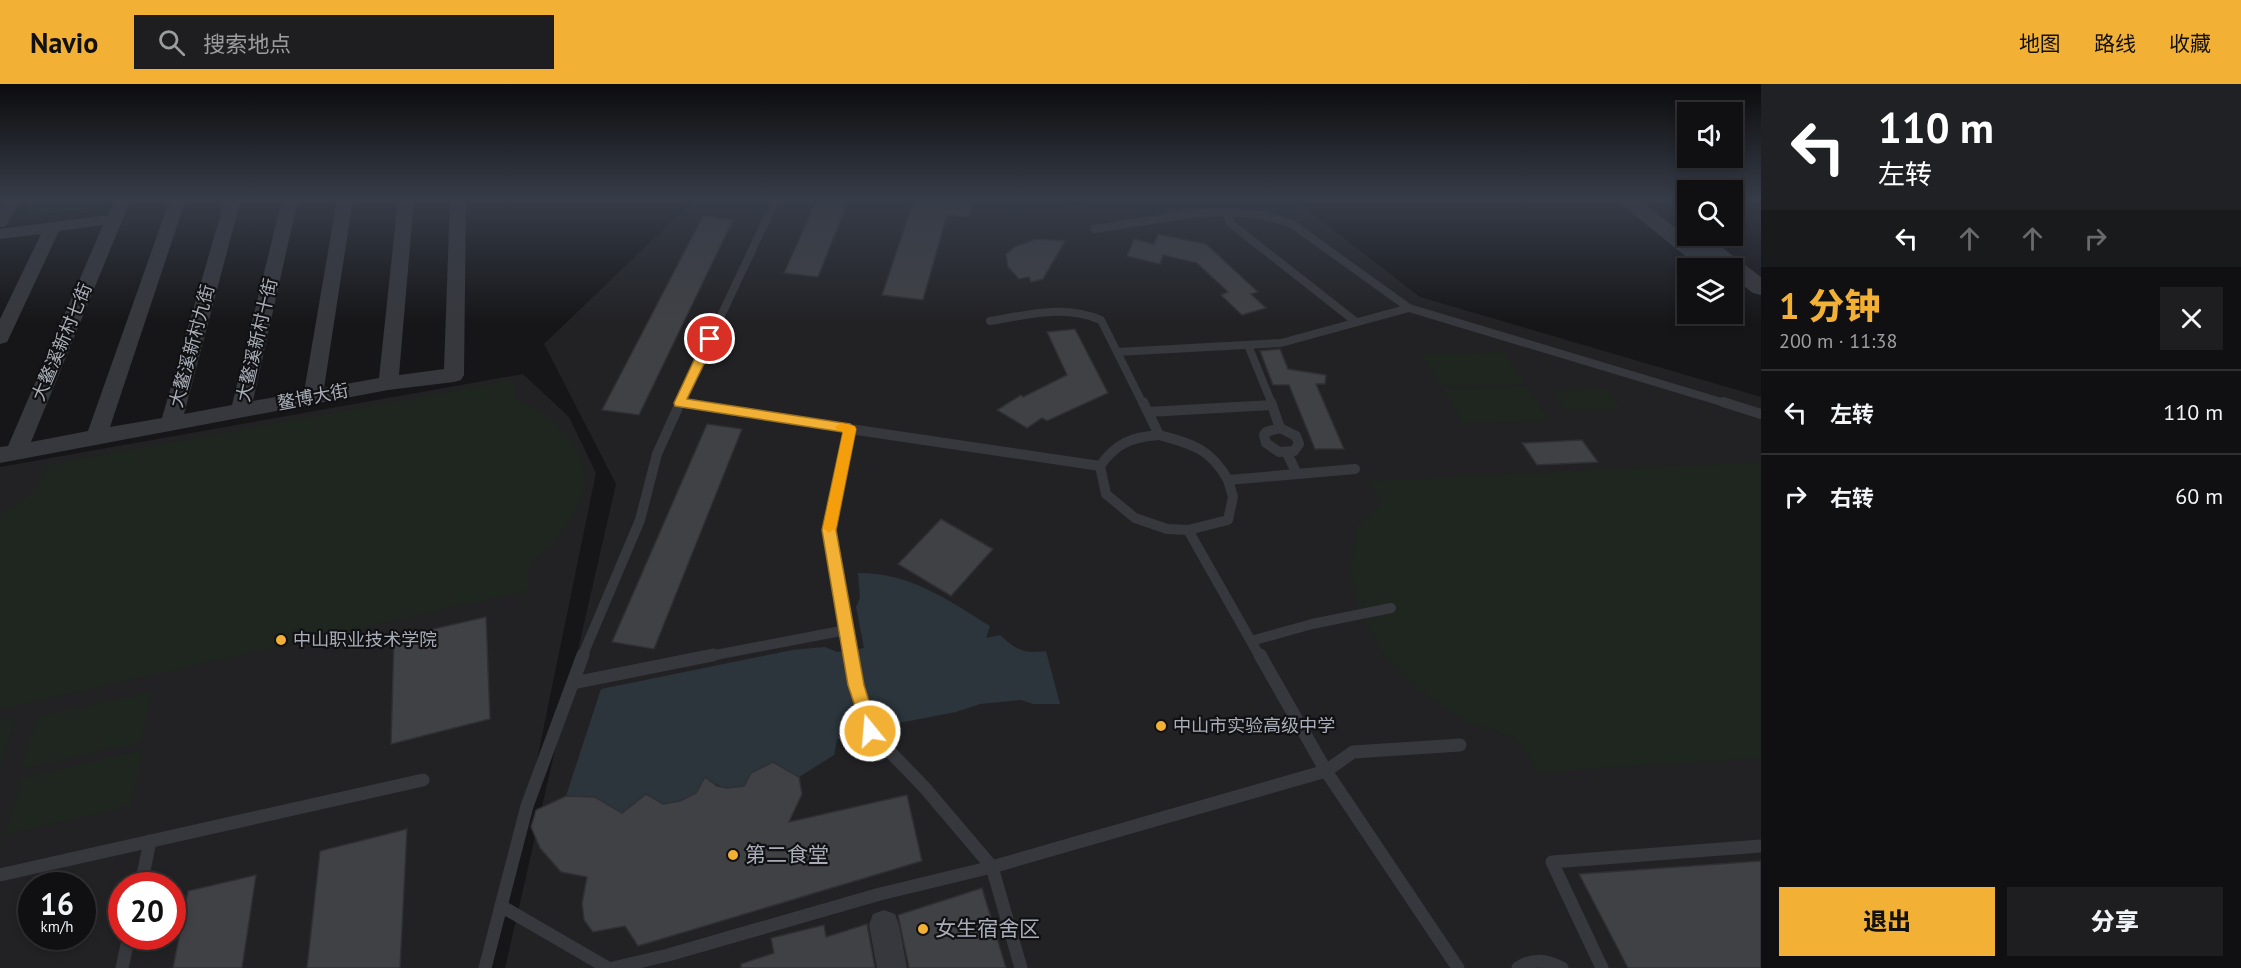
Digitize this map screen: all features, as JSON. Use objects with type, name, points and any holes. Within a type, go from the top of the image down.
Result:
[{"type":"street","points":[[0,338],[47,240]]},
{"type":"street","name":"大鳌溪新村七街","points":[[8,454],[104,240]]},
{"type":"street","points":[[96,437],[164,240]]},
{"type":"street","name":"大鳌溪新村九街","points":[[171,423],[222,240]]},
{"type":"street","name":"大鳌溪新村十街","points":[[241,410],[280,240]]},
{"type":"street","points":[[313,397],[338,240]]},
{"type":"street","points":[[388,383],[402,240]]},
{"type":"street","name":"鳌博大街","points":[[8,454],[388,383],[454,375],[457,240]]},
{"type":"street","points":[[1678,240],[1700,258]]},
{"type":"street","points":[[1706,246],[1761,288]]},
{"type":"street","points":[[1743,292],[1761,306]]},
{"type":"street","points":[[884,924],[892,968]]},
{"type":"lane","points":[[485,968],[527,806],[573,683],[640,520],[657,454],[757,240]]},
{"type":"lane","points":[[1252,240],[1356,322]]},
{"type":"lane","points":[[1315,240],[1409,308],[1761,414]]},
{"type":"lane","points":[[1118,352],[1281,343],[1409,308]]},
{"type":"lane","points":[[990,321],[1068,310],[1092,315],[1101,320],[1159,435]]},
{"type":"lane","points":[[1248,345],[1280,428]]},
{"type":"lane","points":[[680,403],[1100,466]]},
{"type":"lane","points":[[1148,412],[1272,405]]},
{"type":"lane","points":[[1280,428],[1292,433],[1299,441],[1298,448],[1287,453],[1273,450],[1264,439],[1264,435],[1270,429],[1280,428]]},
{"type":"lane","points":[[850,429],[829,530],[856,685],[870,731],[925,788],[992,867],[1021,968]]},
{"type":"lane","points":[[1159,435],[1200,446],[1219,462],[1227,480],[1233,498],[1228,520],[1188,530],[1167,529],[1136,518],[1106,494],[1100,466],[1112,448],[1131,437],[1159,435]]},
{"type":"lane","points":[[1287,453],[1297,474]]},
{"type":"lane","points":[[1227,480],[1355,469]]},
{"type":"lane","points":[[1188,530],[1326,771],[1458,968]]},
{"type":"lane","points":[[1251,641],[1312,624],[1391,608]]},
{"type":"lane","points":[[573,683],[846,630]]},
{"type":"lane","points":[[613,968],[668,955],[880,894],[992,867],[1326,771],[1353,752],[1460,745]]},
{"type":"lane","points":[[0,875],[423,780]]},
{"type":"lane","points":[[144,872],[150,841]]},
{"type":"lane","points":[[1602,968],[1552,862],[1761,846]]},
{"type":"lane","points":[[501,906],[608,968]]},
{"type":"lane","points":[[122,968],[126,950]]},
{"type":"lane","points":[[1518,968],[1526,962],[1536,960],[1562,968]]},
{"type":"shaded area","name":"中山市实验高级中学","points":[[652,240],[1346,240],[1420,297],[1761,397],[1761,968],[505,968],[616,484],[544,344]]},
{"type":"shaded area","points":[[1504,352],[1525,384],[1441,386],[1422,354]]},
{"type":"shaded area","name":"中山职业技术学院","points":[[523,374],[569,417],[596,473],[514,872],[490,968],[0,968],[0,467]]},
{"type":"shaded area","points":[[514,380],[516,398],[547,417],[570,440],[581,459],[585,477],[582,495],[574,513],[562,530],[530,564],[529,590],[0,709],[0,515],[36,490],[47,465]]},
{"type":"shaded area","points":[[1527,386],[1550,420],[1463,423],[1443,389]]},
{"type":"shaded area","points":[[1606,389],[1620,408],[1566,410],[1553,391]]},
{"type":"shaded area","points":[[1761,462],[1761,758],[1538,772],[1516,737],[1468,722],[1417,689],[1382,652],[1359,609],[1350,570],[1358,525],[1381,503],[1369,481]]},
{"type":"shaded area","points":[[858,573],[895,577],[927,589],[990,626],[986,638],[1000,635],[1021,650],[1046,651],[1060,704],[1033,704],[1021,700],[980,704],[956,712],[899,723],[888,722],[854,732],[837,740],[834,755],[799,777],[773,762],[751,773],[744,786],[725,787],[708,779],[701,783],[696,793],[680,801],[663,804],[646,794],[622,813],[595,797],[566,796],[601,689],[792,650],[825,647],[837,652],[864,648],[856,607],[860,598]]},
{"type":"shaded area","points":[[152,692],[141,742],[21,769],[37,717]]},
{"type":"shaded area","points":[[16,717],[0,769],[0,720]]},
{"type":"shaded area","points":[[143,750],[131,805],[5,835],[22,778]]},
{"type":"building","points":[[690,240],[723,240],[639,415],[602,410]]},
{"type":"building","points":[[799,240],[833,240],[818,277],[784,273]]},
{"type":"building","points":[[900,240],[940,240],[923,300],[882,295]]},
{"type":"building","points":[[1033,240],[1065,241],[1043,279],[1031,282],[1029,277],[1019,279],[1008,267],[1006,254],[1014,247]]},
{"type":"building","points":[[1133,240],[1154,244],[1155,240],[1188,240],[1206,244],[1258,292],[1251,294],[1266,308],[1242,315],[1221,295],[1228,292],[1197,263],[1163,255],[1160,264],[1127,256]]},
{"type":"building","points":[[1075,329],[1108,393],[1047,421],[1042,418],[1027,428],[997,410],[1021,395],[1023,397],[1067,375],[1047,332]]},
{"type":"building","points":[[1280,349],[1288,369],[1326,375],[1325,384],[1316,384],[1344,449],[1315,449],[1289,385],[1273,385],[1260,351]]},
{"type":"building","points":[[707,424],[742,429],[654,649],[612,642]]},
{"type":"building","points":[[1582,440],[1598,462],[1537,465],[1522,443]]},
{"type":"building","points":[[941,519],[993,549],[951,596],[898,564]]},
{"type":"building","points":[[486,617],[490,719],[391,744],[394,638]]},
{"type":"building","name":"第二食堂","points":[[773,762],[799,777],[802,794],[789,822],[907,795],[922,861],[638,946],[625,926],[593,932],[584,920],[582,903],[587,877],[561,872],[540,848],[531,827],[536,810],[566,796],[595,797],[622,813],[646,794],[663,804],[680,801],[696,793],[705,777],[717,786],[727,788],[744,786],[751,773]]},
{"type":"building","points":[[407,829],[400,968],[307,968],[320,851]]},
{"type":"building","points":[[1761,861],[1761,968],[1628,968],[1579,874]]},
{"type":"building","points":[[256,875],[242,968],[173,968],[177,950],[186,950],[188,891]]},
{"type":"building","points":[[982,888],[1006,968],[909,968],[898,915]]},
{"type":"building","points":[[867,924],[875,968],[741,968],[741,964],[774,953],[771,938],[824,925],[826,937]]},
{"type":"slow traffic","points":[[829,528],[850,429],[841,427]]},
{"type":"place","name":"中山职业技术学院","points":[[281,640]]},
{"type":"place","name":"中山市实验高级中学","points":[[1161,726]]},
{"type":"place","name":"第二食堂","points":[[733,855]]},
{"type":"place","name":"女生宿舍区","points":[[923,929]]},
{"type":"route","points":[[710,339],[680,403],[850,429],[829,530],[856,685],[870,731]]}]
